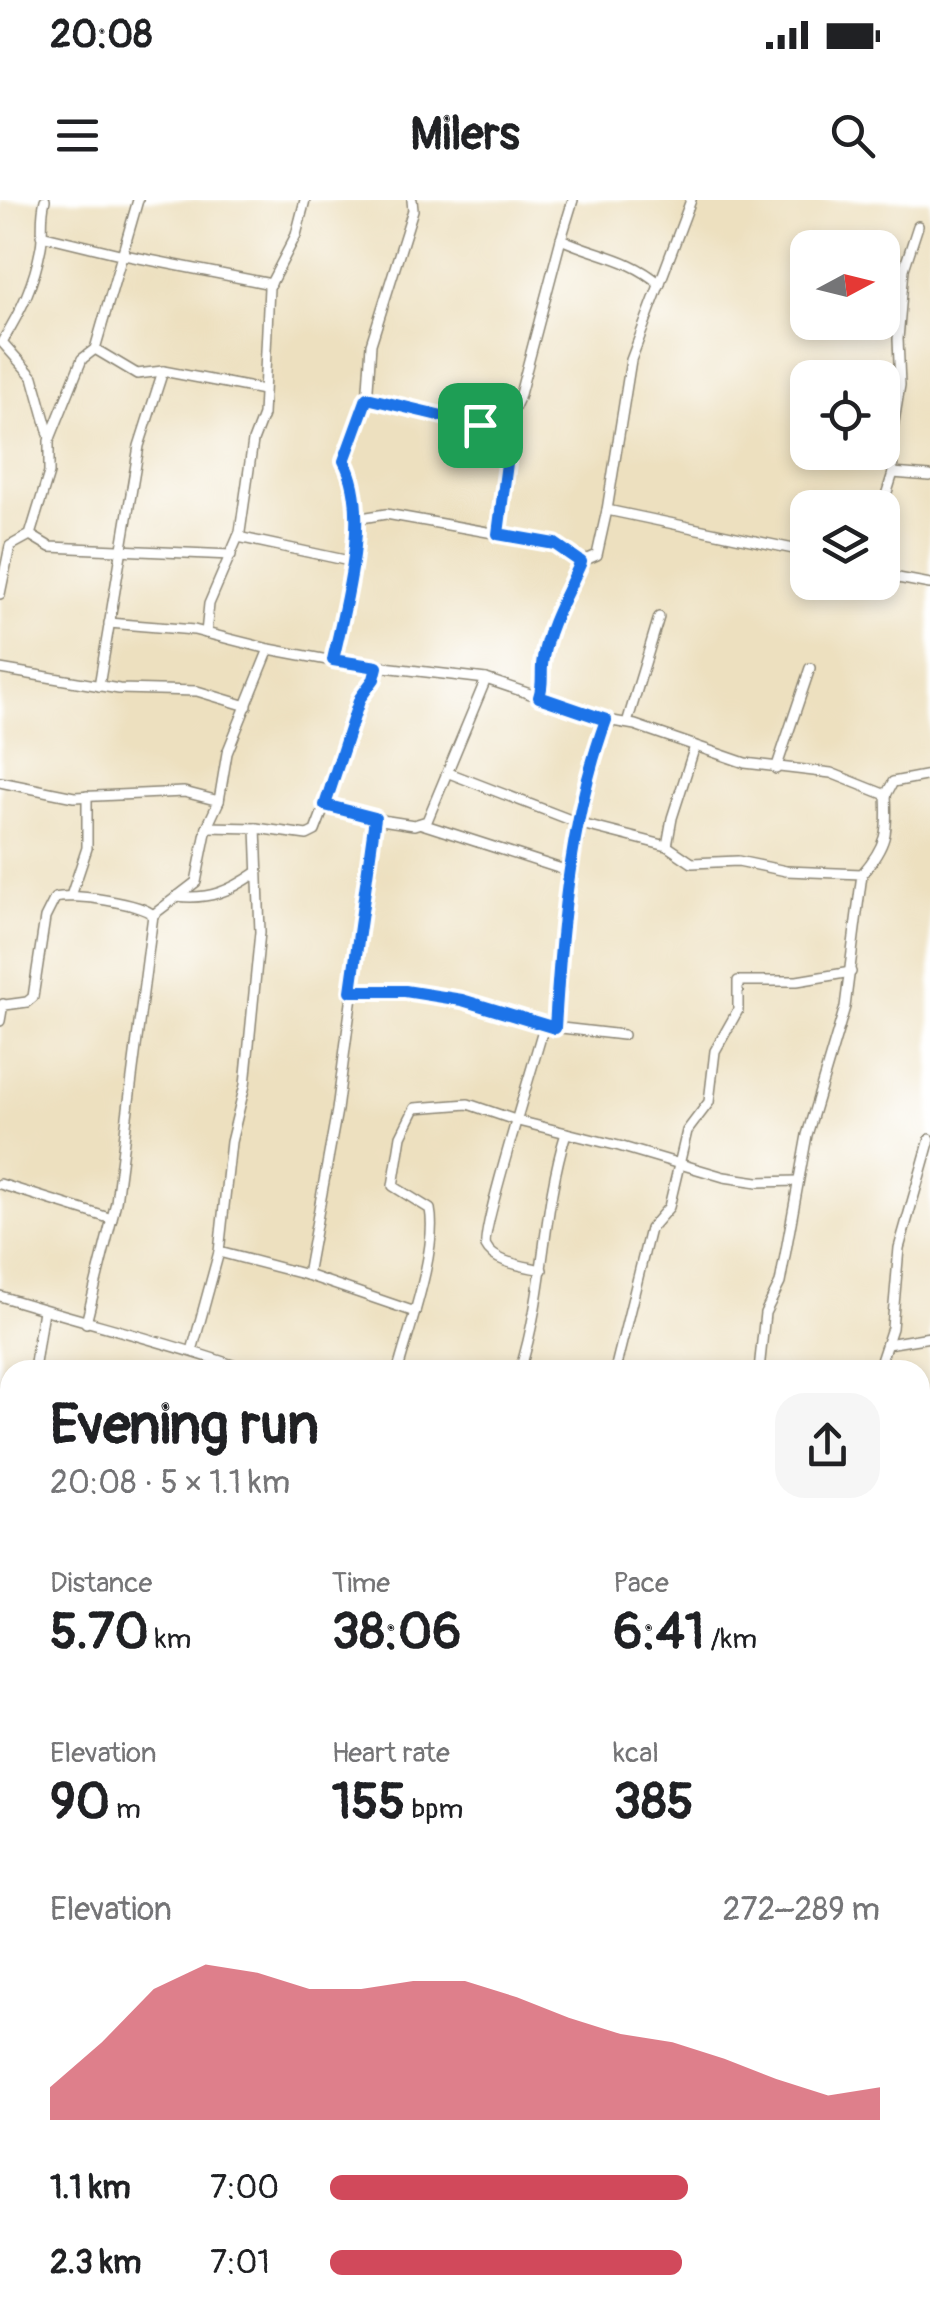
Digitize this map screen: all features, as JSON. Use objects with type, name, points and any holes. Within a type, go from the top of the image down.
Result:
[{"type":"street","points":[[0,594],[10,546],[30,535],[49,472],[50,438],[32,378],[2,342],[28,299],[45,200]]},
{"type":"street","points":[[50,438],[82,358],[95,349],[138,200]]},
{"type":"street","points":[[206,633],[209,604],[238,537],[253,441],[262,415],[270,284],[296,235],[305,200]]},
{"type":"street","points":[[333,660],[354,562],[354,478],[344,461],[367,398],[371,344],[413,210],[412,200]]},
{"type":"street","points":[[498,534],[508,422],[519,398],[574,200]]},
{"type":"street","points":[[539,697],[544,683],[542,660],[551,630],[581,562],[597,555],[631,360],[691,200]]},
{"type":"street","points":[[887,490],[900,385],[898,339],[904,269],[918,226]]},
{"type":"street","points":[[41,235],[124,256],[270,284]]},
{"type":"street","points":[[562,239],[639,266],[660,284]]},
{"type":"street","points":[[95,349],[136,374],[162,371],[262,390]]},
{"type":"street","points":[[99,686],[139,446],[162,371]]},
{"type":"street","points":[[367,398],[480,425],[508,422]]},
{"type":"street","points":[[892,473],[930,476]]},
{"type":"street","points":[[607,510],[790,548]]},
{"type":"street","points":[[354,519],[386,514],[555,544],[581,562]]},
{"type":"street","points":[[30,535],[50,548],[231,555]]},
{"type":"street","points":[[238,537],[354,562]]},
{"type":"street","points":[[900,578],[930,584]]},
{"type":"street","points":[[628,723],[660,616]]},
{"type":"street","points":[[108,623],[206,633],[333,660],[486,679],[745,763],[831,773],[886,795]]},
{"type":"street","points":[[86,1323],[112,1219],[153,915],[198,877],[207,828],[219,801],[227,753],[269,649]]},
{"type":"street","points":[[207,828],[311,834],[325,805],[360,698],[374,679],[377,667]]},
{"type":"street","points":[[776,769],[810,668]]},
{"type":"street","points":[[0,670],[99,686],[198,691],[247,706]]},
{"type":"street","points":[[422,824],[431,814],[486,679]]},
{"type":"street","points":[[542,1270],[504,1260],[484,1242],[491,1203],[550,1027],[570,872],[590,764],[606,720]]},
{"type":"street","points":[[667,846],[695,746]]},
{"type":"street","points":[[449,773],[580,824],[667,846],[692,864],[738,860],[786,871],[862,874]]},
{"type":"street","points":[[760,1360],[766,1313],[780,1283],[807,1135],[846,1006],[862,874],[888,833],[886,795],[892,782],[930,775]]},
{"type":"street","points":[[0,782],[50,794],[184,792],[219,801]]},
{"type":"street","points":[[71,896],[87,848],[87,796]]},
{"type":"street","points":[[325,805],[375,818],[422,824],[570,872]]},
{"type":"street","points":[[307,1275],[337,1110],[375,818]]},
{"type":"street","points":[[192,1350],[219,1252],[231,1142],[245,1085],[260,932],[256,828]]},
{"type":"street","points":[[177,896],[195,898],[226,892],[256,873]]},
{"type":"street","points":[[0,1021],[2,1004],[27,1002],[33,997],[44,918],[56,898],[71,896],[145,908],[153,915]]},
{"type":"street","points":[[617,1360],[650,1229],[669,1207],[686,1131],[709,1102],[715,1051],[738,1010],[738,981],[797,981],[852,972]]},
{"type":"street","points":[[351,991],[405,991],[462,1000],[550,1027],[623,1035]]},
{"type":"street","points":[[401,1360],[432,1225],[430,1208],[393,1186],[404,1125],[415,1108],[468,1104],[518,1121],[758,1182],[798,1181]]},
{"type":"street","points":[[523,1360],[536,1310],[566,1133]]},
{"type":"street","points":[[881,1360],[892,1328],[899,1248],[926,1169],[930,1139]]},
{"type":"street","points":[[0,1184],[112,1219]]},
{"type":"street","points":[[219,1252],[307,1275],[415,1312]]},
{"type":"street","points":[[0,1296],[192,1350],[211,1360]]},
{"type":"street","points":[[36,1360],[43,1310]]},
{"type":"street","points":[[886,1344],[930,1337]]},
{"type":"route","points":[[367,398],[480,425],[508,422],[498,534],[555,544],[581,562],[551,630],[542,660],[544,683],[539,697],[606,720],[590,764],[560,932],[555,1028],[462,1000],[405,991],[351,991],[375,818],[325,805],[360,698],[374,679],[377,667],[333,660],[354,562],[354,478],[344,461],[367,398]]}]
